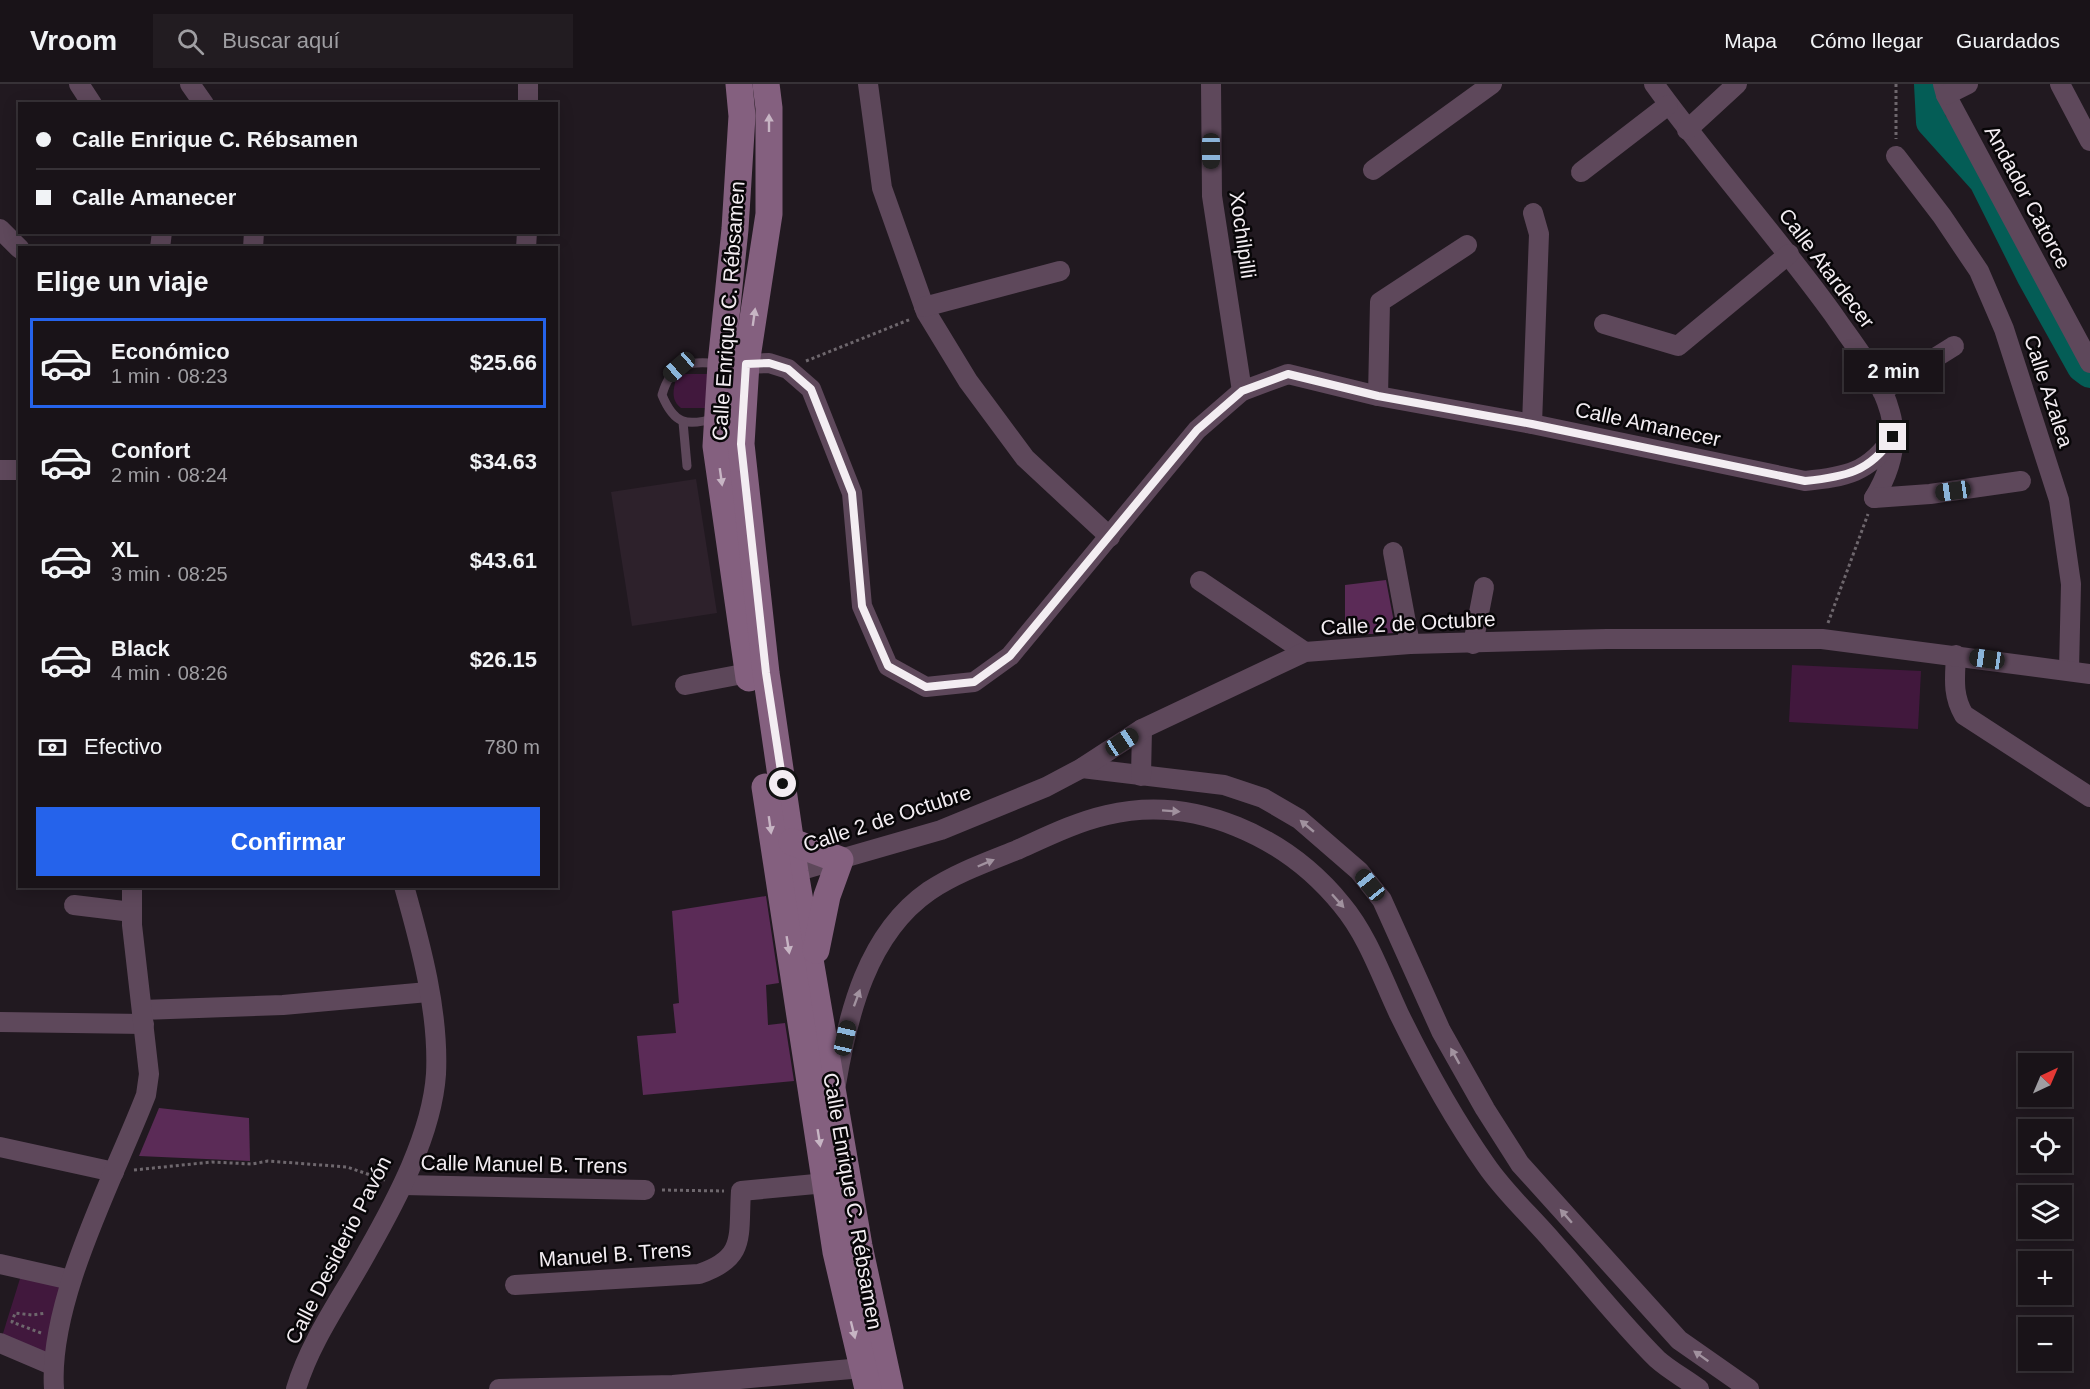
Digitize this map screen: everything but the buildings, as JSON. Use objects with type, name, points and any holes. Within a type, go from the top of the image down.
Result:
[{"type":"main road","name":"Calle Enrique C. Rébsamen","points":[[739,84],[742,116],[736,218],[734,364],[729,413],[716,446],[748,673],[787,879],[836,1252],[865,1378]]},
{"type":"main road","name":"Calle Enrique C. Rébsamen","points":[[734,364],[769,214],[769,108],[766,84]]},
{"type":"main road","name":"Calle Enrique C. Rébsamen","points":[[729,413],[741,444],[764,661],[792,842],[787,879],[814,975],[859,1246],[890,1389]]},
{"type":"main road","points":[[792,842],[840,860],[827,896],[818,936],[814,975]]},
{"type":"street","points":[[79,84],[91,102]]},
{"type":"street","points":[[190,84],[203,102]]},
{"type":"street","points":[[528,84],[528,102]]},
{"type":"street","points":[[868,84],[882,188],[925,310],[968,381],[1025,458],[1110,537]]},
{"type":"street","name":"Xochilpilli","points":[[1211,84],[1212,196],[1242,391]]},
{"type":"street","points":[[1373,171],[1492,84]]},
{"type":"street","name":"Calle Atardecer","points":[[1654,84],[1687,130],[1789,254],[1870,367],[1890,413],[1893,437],[1892,463],[1874,498]]},
{"type":"street","points":[[1687,130],[1737,84]]},
{"type":"street","points":[[1945,89],[1968,84]]},
{"type":"street","points":[[2060,84],[2090,141]]},
{"type":"street","name":"Andador Catorce","points":[[1945,89],[2090,363]]},
{"type":"street","points":[[1581,172],[1668,105]]},
{"type":"street","name":"Calle Azalea","points":[[1896,156],[1979,271],[2004,329],[2060,500],[2071,584],[2069,670]]},
{"type":"street","points":[[1532,424],[1539,234],[1533,213]]},
{"type":"street","points":[[0,230],[18,247]]},
{"type":"street","points":[[1378,396],[1380,302],[1467,245]]},
{"type":"street","points":[[1604,324],[1678,346],[1789,254]]},
{"type":"street","points":[[925,310],[1060,271]]},
{"type":"street","points":[[1882,391],[1954,346]]},
{"type":"street","points":[[734,364],[769,363],[788,369]]},
{"type":"street","name":"Calle Amanecer","points":[[788,369],[811,389],[852,493],[862,606],[888,666],[926,687],[974,682],[1010,656],[1197,430],[1242,391],[1288,374],[1378,396],[1532,424],[1805,481],[1844,477],[1883,452],[1893,437]]},
{"type":"street","points":[[0,470],[18,470]]},
{"type":"street","points":[[1874,498],[1930,494],[2021,481]]},
{"type":"street","points":[[1393,552],[1410,644]]},
{"type":"street","points":[[1200,582],[1305,652]]},
{"type":"street","points":[[1473,644],[1484,587]]},
{"type":"street","name":"Calle 2 de Octubre","points":[[787,879],[840,860],[941,830],[1046,787],[1082,768],[1142,729],[1305,652],[1410,644],[1607,639],[1822,639],[2090,674]]},
{"type":"street","points":[[1961,656],[1964,715],[2090,798]]},
{"type":"street","points":[[685,685],[748,673]]},
{"type":"street","points":[[1141,776],[1142,729]]},
{"type":"street","points":[[1082,768],[1224,785],[1263,798],[1299,819],[1359,870],[1382,900],[1441,1031],[1494,1124],[1520,1164],[1679,1340],[1749,1389]]},
{"type":"street","points":[[833,1099],[848,1022],[878,946],[898,918],[928,892],[961,873],[1079,823],[1108,814],[1139,810],[1177,810],[1215,818],[1252,832],[1281,849],[1317,879],[1343,906],[1358,929],[1416,1048],[1487,1167],[1659,1360],[1699,1389]]},
{"type":"street","points":[[54,1389],[48,1364],[71,1280],[146,1095],[149,1074],[132,912],[132,888]]},
{"type":"street","name":"Calle Desiderio Pavón","points":[[296,1389],[319,1337],[403,1185],[429,1112],[435,1075],[434,1023],[404,888]]},
{"type":"street","points":[[74,905],[132,912]]},
{"type":"street","points":[[0,1022],[143,1017],[428,992]]},
{"type":"street","points":[[1470,1138],[1494,1124]]},
{"type":"street","points":[[0,1147],[114,1173]]},
{"type":"street","points":[[741,1191],[826,1183]]},
{"type":"street","name":"Calle Manuel B. Trens","points":[[403,1185],[645,1190]]},
{"type":"street","name":"Manuel B. Trens","points":[[515,1286],[699,1274],[720,1267],[730,1259],[735,1249],[741,1191]]},
{"type":"street","points":[[0,1264],[71,1280]]},
{"type":"street","points":[[0,1343],[48,1364]]},
{"type":"street","points":[[499,1389],[865,1378]]},
{"type":"lane","points":[[729,413],[698,423],[683,422],[669,413],[662,395],[667,378],[679,367],[698,361],[734,364]]},
{"type":"lane","points":[[683,422],[687,466]]},
{"type":"path","points":[[1896,84],[1896,156]]},
{"type":"path","points":[[788,369],[925,310]]},
{"type":"path","points":[[1822,639],[1874,498]]},
{"type":"path","points":[[114,1173],[212,1162],[252,1164],[268,1161],[347,1167],[403,1185]]},
{"type":"path","points":[[645,1190],[741,1191]]},
{"type":"path","points":[[48,1364],[47,1336],[12,1322],[15,1313],[32,1315],[47,1312],[53,1308]]},
{"type":"shaded area","points":[[685,374],[711,374],[710,408],[681,408],[678,405],[674,395],[675,383],[676,379]]},
{"type":"shaded area","points":[[696,479],[717,613],[632,626],[611,492]]},
{"type":"shaded area","points":[[1792,665],[1921,671],[1918,729],[1789,722]]},
{"type":"shaded area","points":[[23,1269],[71,1280],[52,1365],[0,1343]]},
{"type":"waterway","points":[[1929,84],[1931,122],[1984,181],[2032,277],[2082,367],[2090,373]]},
{"type":"route","points":[[783,784],[766,673],[741,444],[741,409],[746,364],[769,363],[788,369],[811,389],[852,493],[862,606],[888,666],[926,687],[974,682],[1010,656],[1197,430],[1242,391],[1288,374],[1378,396],[1532,424],[1805,481],[1844,477],[1865,466],[1883,452],[1893,437]]}]
